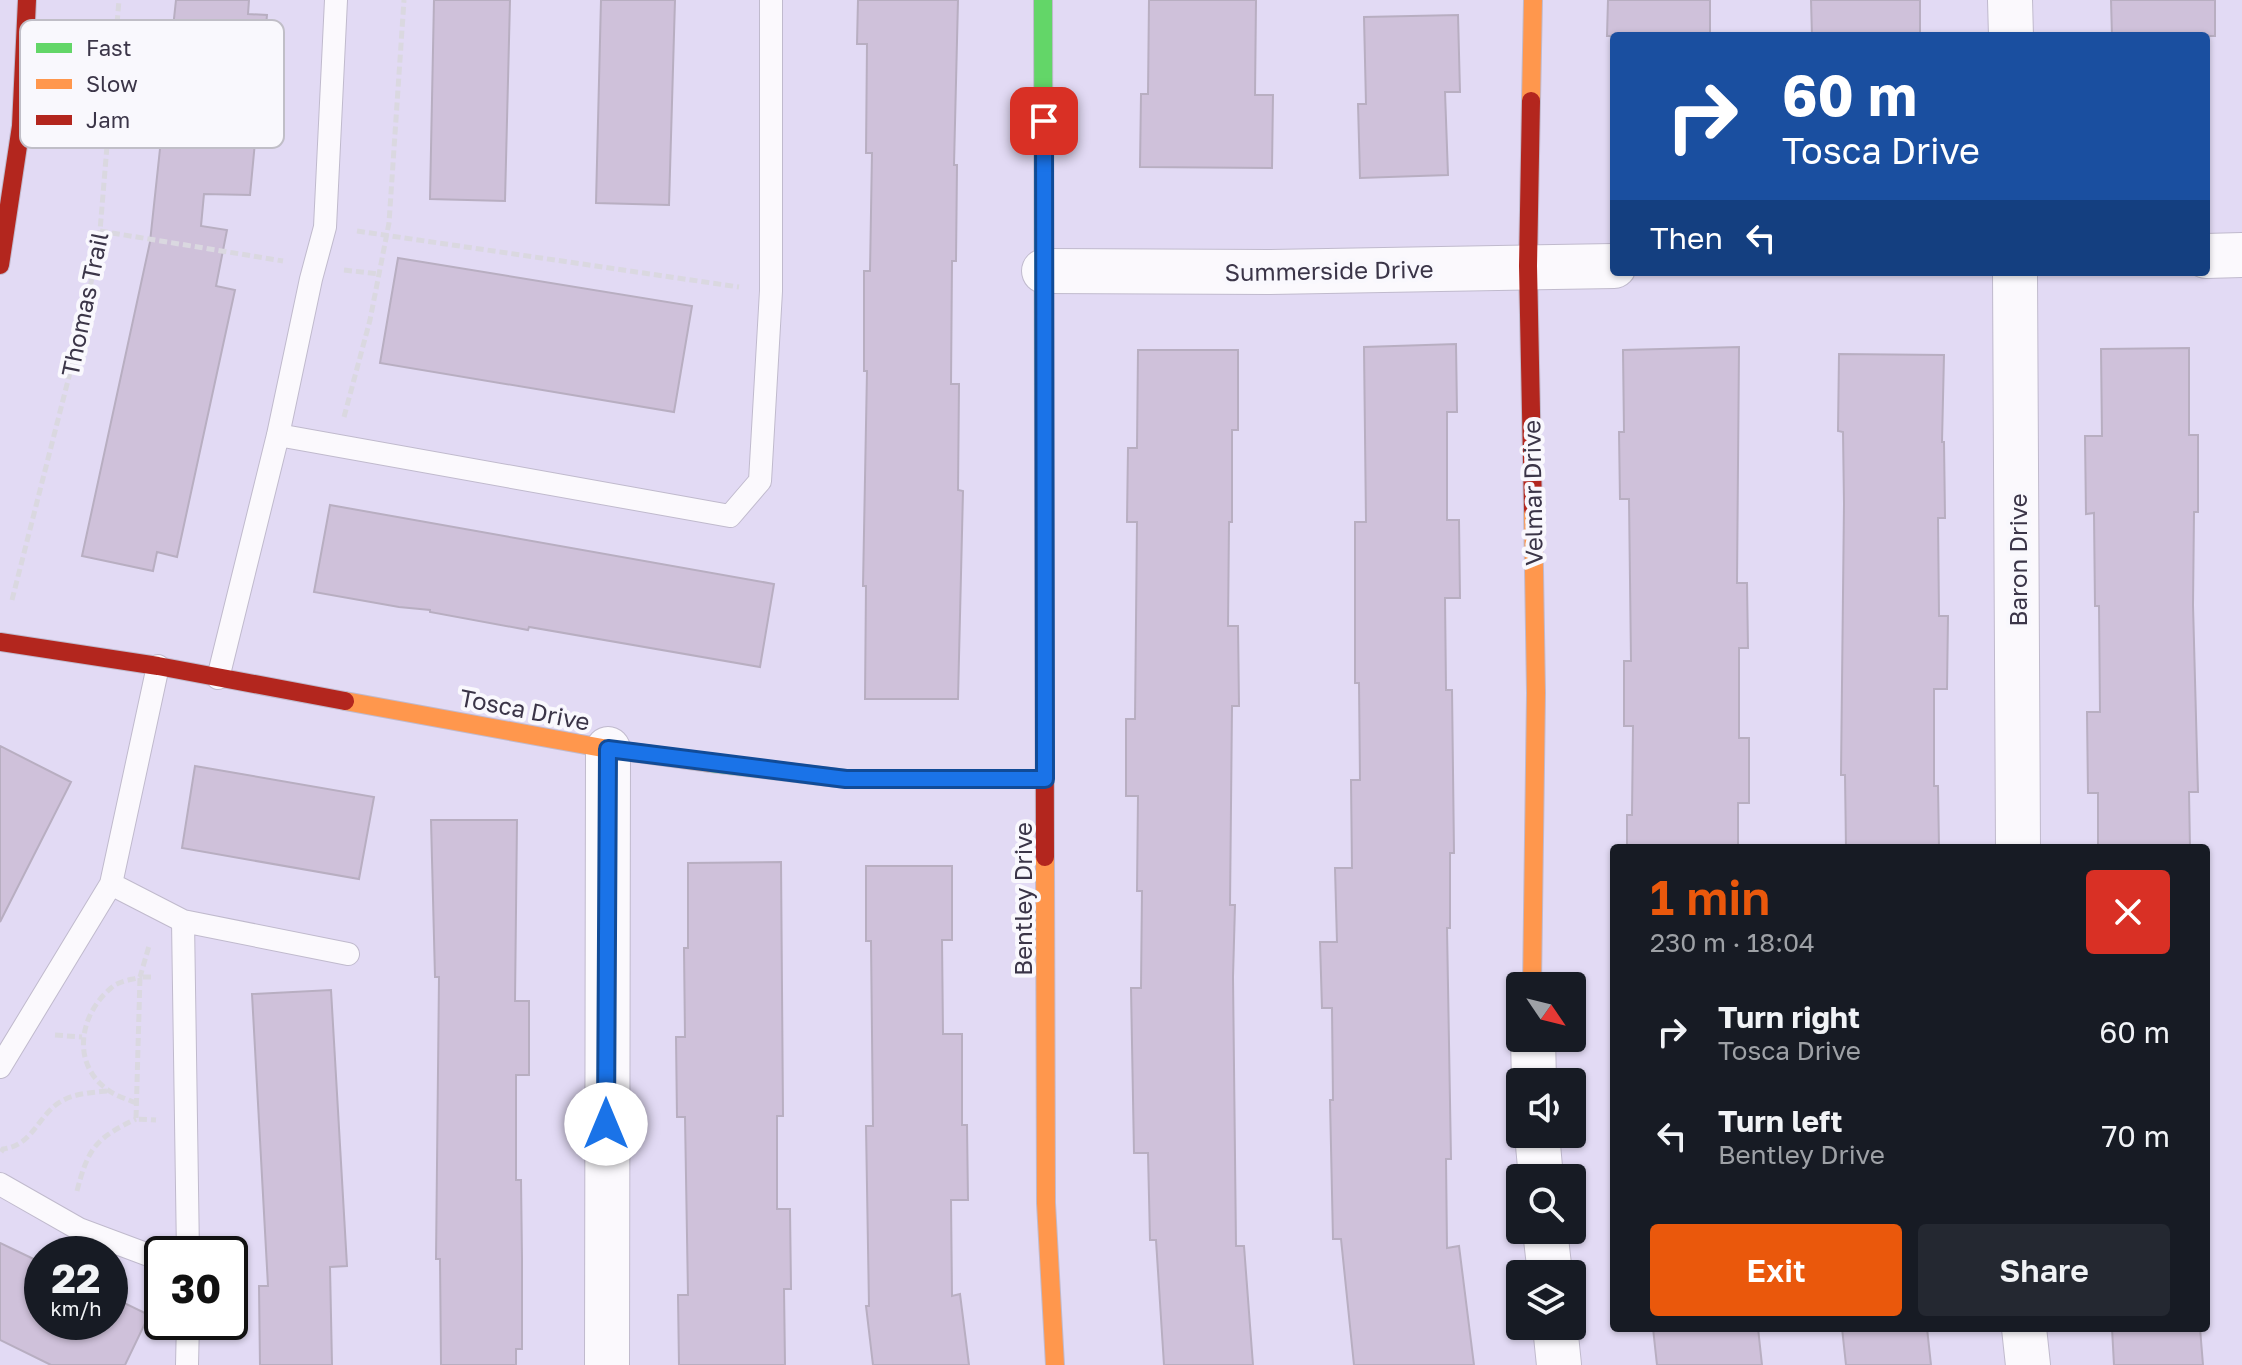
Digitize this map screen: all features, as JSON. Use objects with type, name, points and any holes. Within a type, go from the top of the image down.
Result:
[{"type":"street","points":[[26,20],[27,0]]},
{"type":"street","name":"Bentley Drive","points":[[1043,0],[1046,1203],[1055,1365]]},
{"type":"street","name":"Velmar Drive","points":[[1532,972],[1536,693],[1528,266],[1533,0]]},
{"type":"street","points":[[2010,0],[2011,32]]},
{"type":"street","points":[[0,265],[20,133]]},
{"type":"street","points":[[2210,256],[2242,255]]},
{"type":"street","name":"Summerside Drive","points":[[1044,271],[1269,272],[1610,266]]},
{"type":"street","name":"Baron Drive","points":[[2015,276],[2018,844]]},
{"type":"street","name":"Tosca Drive","points":[[0,642],[158,666],[608,749],[846,779],[1045,779]]},
{"type":"street","points":[[607,1365],[608,749]]},
{"type":"street","points":[[2024,1332],[2028,1365]]},
{"type":"street","points":[[1556,1340],[1559,1365]]},
{"type":"lane","points":[[218,678],[325,227],[336,0]]},
{"type":"lane","points":[[278,435],[730,516],[760,481],[771,291],[771,0]]},
{"type":"lane","points":[[0,1067],[111,884],[158,666]]},
{"type":"lane","points":[[111,884],[183,921],[348,954]]},
{"type":"lane","points":[[183,921],[188,1236]]},
{"type":"lane","points":[[0,1184],[69,1224],[144,1253]]},
{"type":"lane","points":[[187,1365],[188,1340]]},
{"type":"path","name":"Thomas Trail","points":[[117,20],[119,0]]},
{"type":"path","points":[[336,445],[370,320],[387,235],[404,0]]},
{"type":"path","name":"Thomas Trail","points":[[12,601],[87,306],[100,231],[107,148]]},
{"type":"path","points":[[325,227],[771,291]]},
{"type":"path","points":[[100,231],[379,274]]},
{"type":"path","points":[[136,1119],[140,977],[161,909]]},
{"type":"path","points":[[136,1103],[108,1091],[91,1073],[82,1037],[92,1009],[113,985],[140,977],[184,979]]},
{"type":"path","points":[[0,1153],[27,1140],[56,1105],[75,1095],[108,1091]]},
{"type":"path","points":[[69,1224],[83,1168],[107,1133],[136,1119],[186,1122]]},
{"type":"building","points":[[176,0],[249,0],[248,14],[267,15],[267,20],[174,20]]},
{"type":"building","points":[[434,0],[510,0],[505,201],[430,199]]},
{"type":"building","points":[[601,0],[675,0],[669,205],[596,203]]},
{"type":"building","points":[[858,0],[958,0],[954,165],[957,165],[956,261],[952,261],[951,384],[959,384],[958,490],[963,491],[958,699],[865,699],[866,586],[863,586],[867,371],[864,371],[864,271],[870,271],[872,153],[866,153],[867,44],[857,44]]},
{"type":"building","points":[[1149,0],[1256,0],[1255,95],[1273,95],[1272,168],[1140,167],[1141,94],[1148,94]]},
{"type":"building","points":[[1608,0],[1710,0],[1710,32],[1610,32],[1607,36]]},
{"type":"building","points":[[1811,0],[1920,0],[1920,32],[1812,32]]},
{"type":"building","points":[[2111,0],[2215,0],[2215,36],[2210,36],[2210,32],[2112,32]]},
{"type":"building","points":[[1458,15],[1460,92],[1445,92],[1448,175],[1360,178],[1358,104],[1366,104],[1364,17]]},
{"type":"building","points":[[160,148],[254,148],[250,195],[204,194],[201,226],[227,230],[216,286],[235,290],[177,557],[157,552],[153,571],[82,556],[150,242]]},
{"type":"building","points":[[398,258],[692,306],[674,412],[380,363]]},
{"type":"building","points":[[1456,344],[1457,412],[1447,412],[1447,520],[1459,520],[1460,598],[1445,598],[1446,690],[1452,690],[1454,853],[1450,853],[1450,928],[1447,928],[1451,1159],[1446,1159],[1447,1248],[1459,1246],[1474,1365],[1354,1365],[1341,1239],[1333,1239],[1332,1008],[1322,1008],[1320,942],[1337,942],[1335,868],[1352,868],[1351,780],[1360,780],[1359,683],[1355,683],[1355,522],[1366,522],[1364,347]]},
{"type":"building","points":[[1739,347],[1737,583],[1747,583],[1748,648],[1739,648],[1739,738],[1749,738],[1749,803],[1738,803],[1738,844],[1627,844],[1627,815],[1632,815],[1633,726],[1624,726],[1624,661],[1631,661],[1629,499],[1620,499],[1619,432],[1624,432],[1623,350]]},
{"type":"building","points":[[2189,348],[2189,435],[2198,435],[2193,605],[2198,792],[2189,792],[2190,844],[2098,844],[2098,793],[2088,793],[2087,712],[2100,712],[2094,513],[2086,514],[2085,436],[2102,436],[2101,349]]},
{"type":"building","points":[[1138,350],[1238,350],[1238,430],[1232,430],[1232,522],[1229,522],[1228,626],[1238,626],[1239,706],[1232,706],[1230,905],[1235,905],[1236,1246],[1244,1246],[1253,1365],[1164,1365],[1156,1240],[1150,1240],[1148,1153],[1134,1153],[1131,988],[1141,988],[1142,891],[1137,891],[1138,796],[1126,796],[1126,719],[1135,719],[1137,522],[1127,522],[1128,448],[1137,448]]},
{"type":"building","points":[[1839,354],[1944,355],[1942,442],[1945,518],[1938,518],[1939,616],[1948,616],[1947,689],[1934,689],[1934,786],[1938,786],[1939,844],[1846,844],[1845,775],[1841,775],[1843,432],[1838,431]]},
{"type":"building","points":[[330,505],[774,584],[760,667],[314,592]]},
{"type":"building","points":[[0,746],[71,782],[0,922]]},
{"type":"building","points":[[195,766],[374,797],[359,879],[182,848]]},
{"type":"building","points":[[431,820],[517,820],[515,1001],[529,1001],[529,1075],[516,1075],[516,1180],[521,1180],[522,1349],[516,1349],[516,1365],[441,1365],[440,1259],[436,1259],[439,977],[435,977]]},
{"type":"building","points":[[781,862],[783,1116],[777,1116],[777,1209],[790,1209],[791,1289],[784,1289],[785,1365],[679,1365],[678,1295],[688,1295],[685,1117],[677,1117],[676,1037],[685,1037],[684,948],[688,948],[688,863]]},
{"type":"building","points":[[866,866],[952,866],[952,940],[942,940],[943,1034],[962,1034],[962,1125],[967,1125],[968,1200],[951,1200],[952,1296],[960,1294],[969,1365],[873,1365],[866,1306],[869,1306],[866,1126],[873,1126],[871,941],[866,941]]},
{"type":"building","points":[[331,990],[347,1266],[330,1267],[332,1365],[260,1365],[259,1286],[268,1286],[252,994]]},
{"type":"building","points":[[0,1243],[24,1254],[24,1340],[128,1340],[128,1305],[144,1313],[144,1325],[125,1365],[51,1365],[0,1340]]},
{"type":"building","points":[[1653,1332],[1758,1332],[1762,1365],[1657,1365]]},
{"type":"building","points":[[1842,1332],[1927,1332],[1931,1365],[1846,1365]]},
{"type":"building","points":[[2112,1332],[2200,1332],[2203,1365],[2114,1365]]},
{"type":"traffic: fast","points":[[1043,0],[1044,454]]},
{"type":"traffic: fast","points":[[711,763],[846,779],[1045,779]]},
{"type":"traffic: slow","points":[[1531,101],[1533,0]]},
{"type":"traffic: slow","points":[[1532,972],[1536,693],[1533,509]]},
{"type":"traffic: slow","points":[[345,701],[608,749],[711,763]]},
{"type":"traffic: slow","points":[[1045,857],[1046,1203],[1055,1365]]},
{"type":"traffic: jam","points":[[26,20],[27,0]]},
{"type":"traffic: jam","points":[[1531,101],[1528,266],[1533,509]]},
{"type":"traffic: jam","points":[[0,265],[20,133]]},
{"type":"traffic: jam","points":[[1044,454],[1045,857]]},
{"type":"traffic: jam","points":[[0,642],[158,666],[345,701]]},
{"type":"route","points":[[606,1124],[608,749],[846,779],[1045,779],[1044,121]]}]
